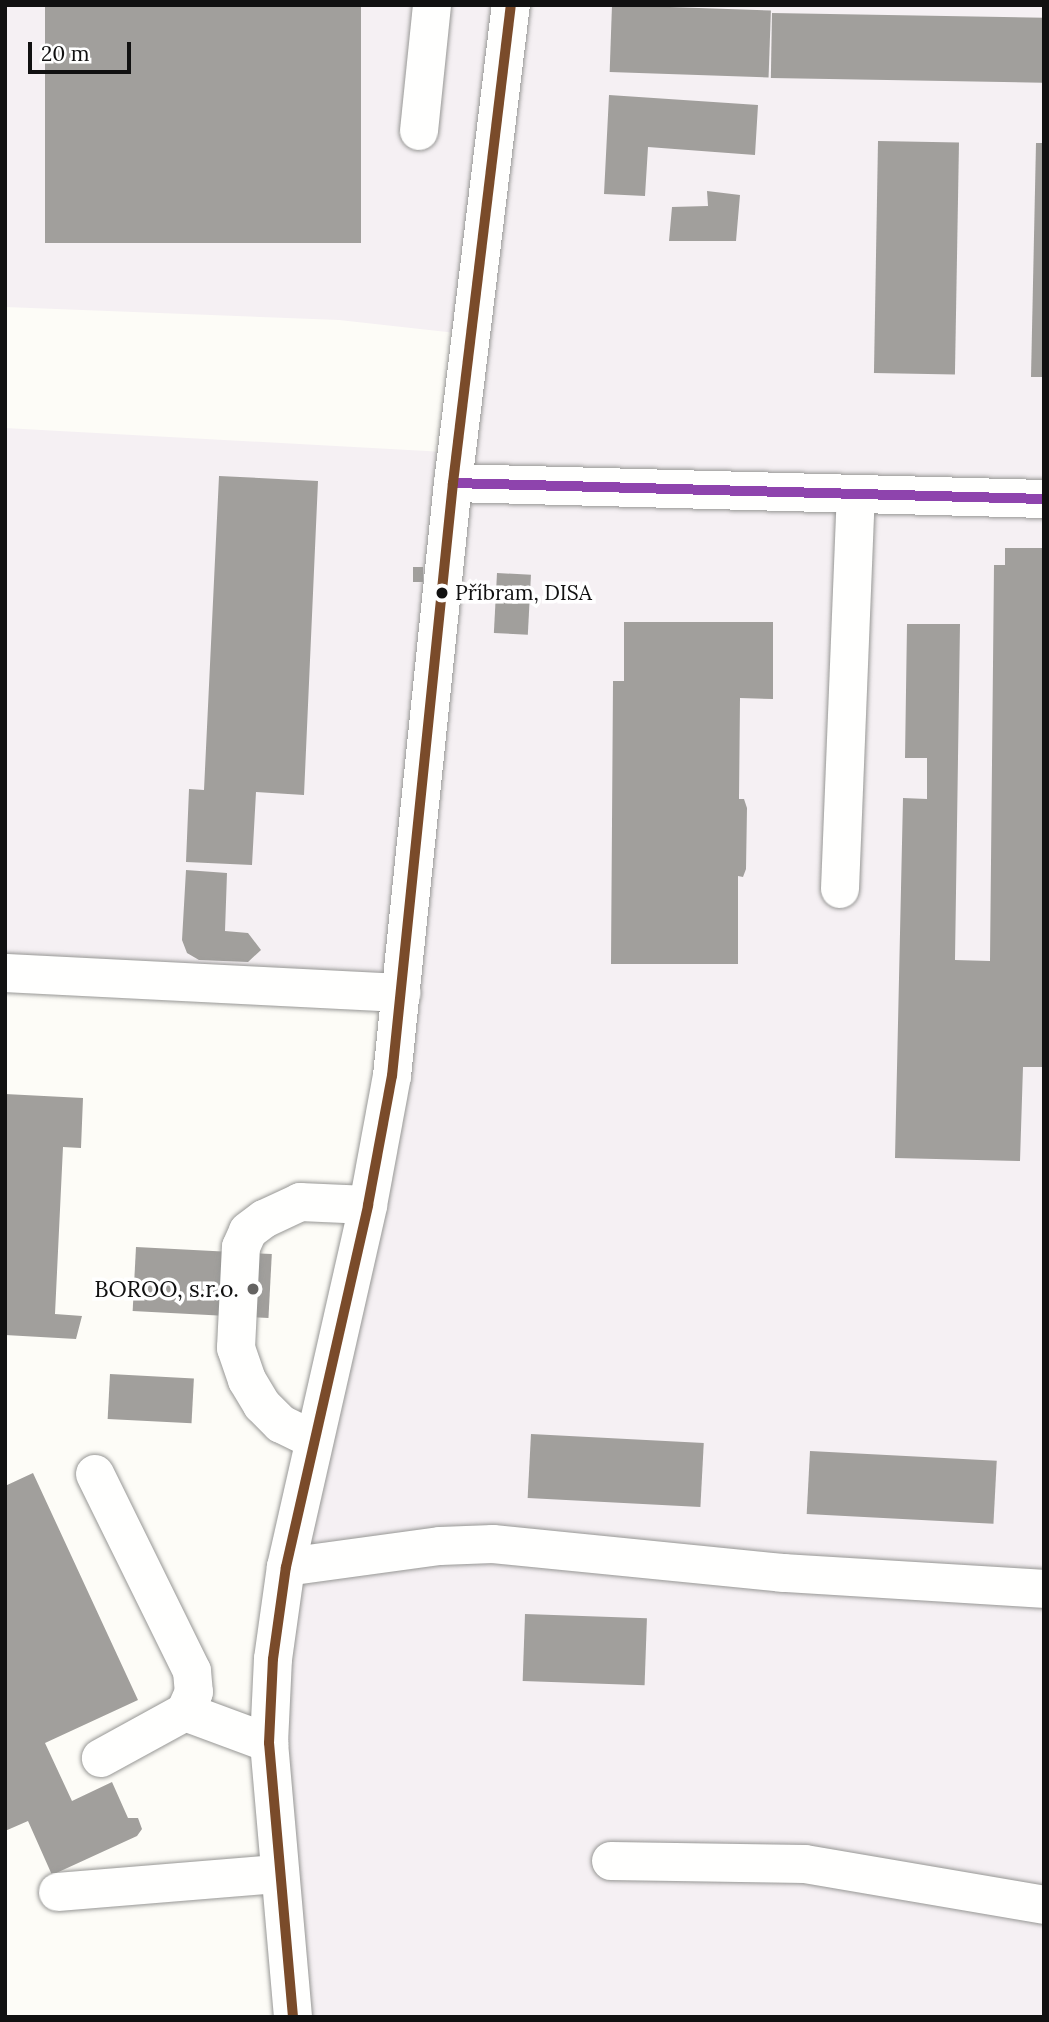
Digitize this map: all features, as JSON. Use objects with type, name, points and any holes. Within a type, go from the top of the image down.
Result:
[{"type":"street","points":[[419,131],[432,5]]},
{"type":"street","points":[[293,2017],[269,1743],[273,1659],[286,1567],[368,1205],[392,1076],[453,484],[511,5]]},
{"type":"street","points":[[453,484],[1044,499]]},
{"type":"street","points":[[840,889],[856,494]]},
{"type":"street","points":[[5,973],[401,993]]},
{"type":"street","points":[[314,1440],[281,1424],[262,1405],[247,1380],[236,1348],[241,1247],[248,1231],[264,1219],[300,1202],[368,1205]]},
{"type":"street","points":[[95,1474],[192,1671],[194,1692],[185,1712],[101,1758]]},
{"type":"street","points":[[286,1567],[440,1546],[493,1544],[785,1573],[1044,1589]]},
{"type":"street","points":[[185,1712],[269,1743]]},
{"type":"street","points":[[611,1861],[805,1864],[1044,1905]]},
{"type":"street","points":[[58,1892],[279,1874]]},
{"type":"shaded area","points":[[5,5],[1044,5],[1044,2017],[303,2017],[282,1665],[401,1007],[5,988],[5,428],[445,452],[456,333],[339,320],[5,307]]},
{"type":"building","points":[[45,5],[361,5],[361,243],[45,243]]},
{"type":"building","points":[[612,5],[771,11],[769,78],[610,72]]},
{"type":"building","points":[[772,13],[1044,18],[1043,83],[771,78]]},
{"type":"building","points":[[609,95],[758,105],[755,155],[648,147],[645,196],[604,194]]},
{"type":"building","points":[[878,141],[959,142],[955,374],[874,373]]},
{"type":"building","points":[[1036,143],[1044,143],[1044,377],[1031,377]]},
{"type":"building","points":[[707,191],[740,195],[736,241],[669,241],[672,207],[708,206]]},
{"type":"building","points":[[219,476],[318,481],[304,795],[256,792],[252,865],[186,862],[189,789],[204,790]]},
{"type":"building","points":[[1005,548],[1044,548],[1044,1067],[1023,1067],[1020,1161],[895,1158],[903,798],[927,799],[927,758],[905,758],[907,624],[960,624],[955,960],[990,961],[994,565],[1005,565]]},
{"type":"building","points":[[413,567],[423,567],[423,582],[413,582]]},
{"type":"building","points":[[497,573],[531,575],[528,635],[494,633]]},
{"type":"building","points":[[624,622],[773,622],[773,699],[740,698],[739,799],[744,799],[747,808],[746,869],[743,877],[738,876],[738,964],[611,964],[613,681],[624,681]]},
{"type":"building","points":[[186,870],[227,873],[225,931],[248,933],[261,950],[248,962],[199,960],[187,953],[182,940]]},
{"type":"building","points":[[5,1094],[83,1098],[81,1148],[63,1147],[55,1314],[82,1316],[76,1339],[5,1335]]},
{"type":"building","points":[[136,1247],[272,1254],[268,1318],[133,1311]]},
{"type":"building","points":[[110,1374],[194,1378],[192,1423],[108,1419]]},
{"type":"building","points":[[531,1434],[704,1443],[700,1507],[528,1498]]},
{"type":"building","points":[[810,1451],[997,1461],[993,1524],[807,1514]]},
{"type":"building","points":[[33,1473],[138,1700],[45,1743],[72,1801],[112,1782],[128,1818],[138,1818],[142,1829],[137,1836],[52,1875],[28,1821],[5,1831],[5,1486]]},
{"type":"building","points":[[525,1614],[647,1618],[645,1685],[523,1681]]},
{"type":"transit line","points":[[293,2017],[269,1743],[273,1659],[286,1567],[368,1205],[392,1076],[453,483],[511,5]]},
{"type":"transit line","points":[[453,483],[1044,499]]},
{"type":"place","name":"Příbram, DISA","points":[[442,593]]},
{"type":"place","name":"BOROO, s.r.o.","points":[[253,1289]]}]
